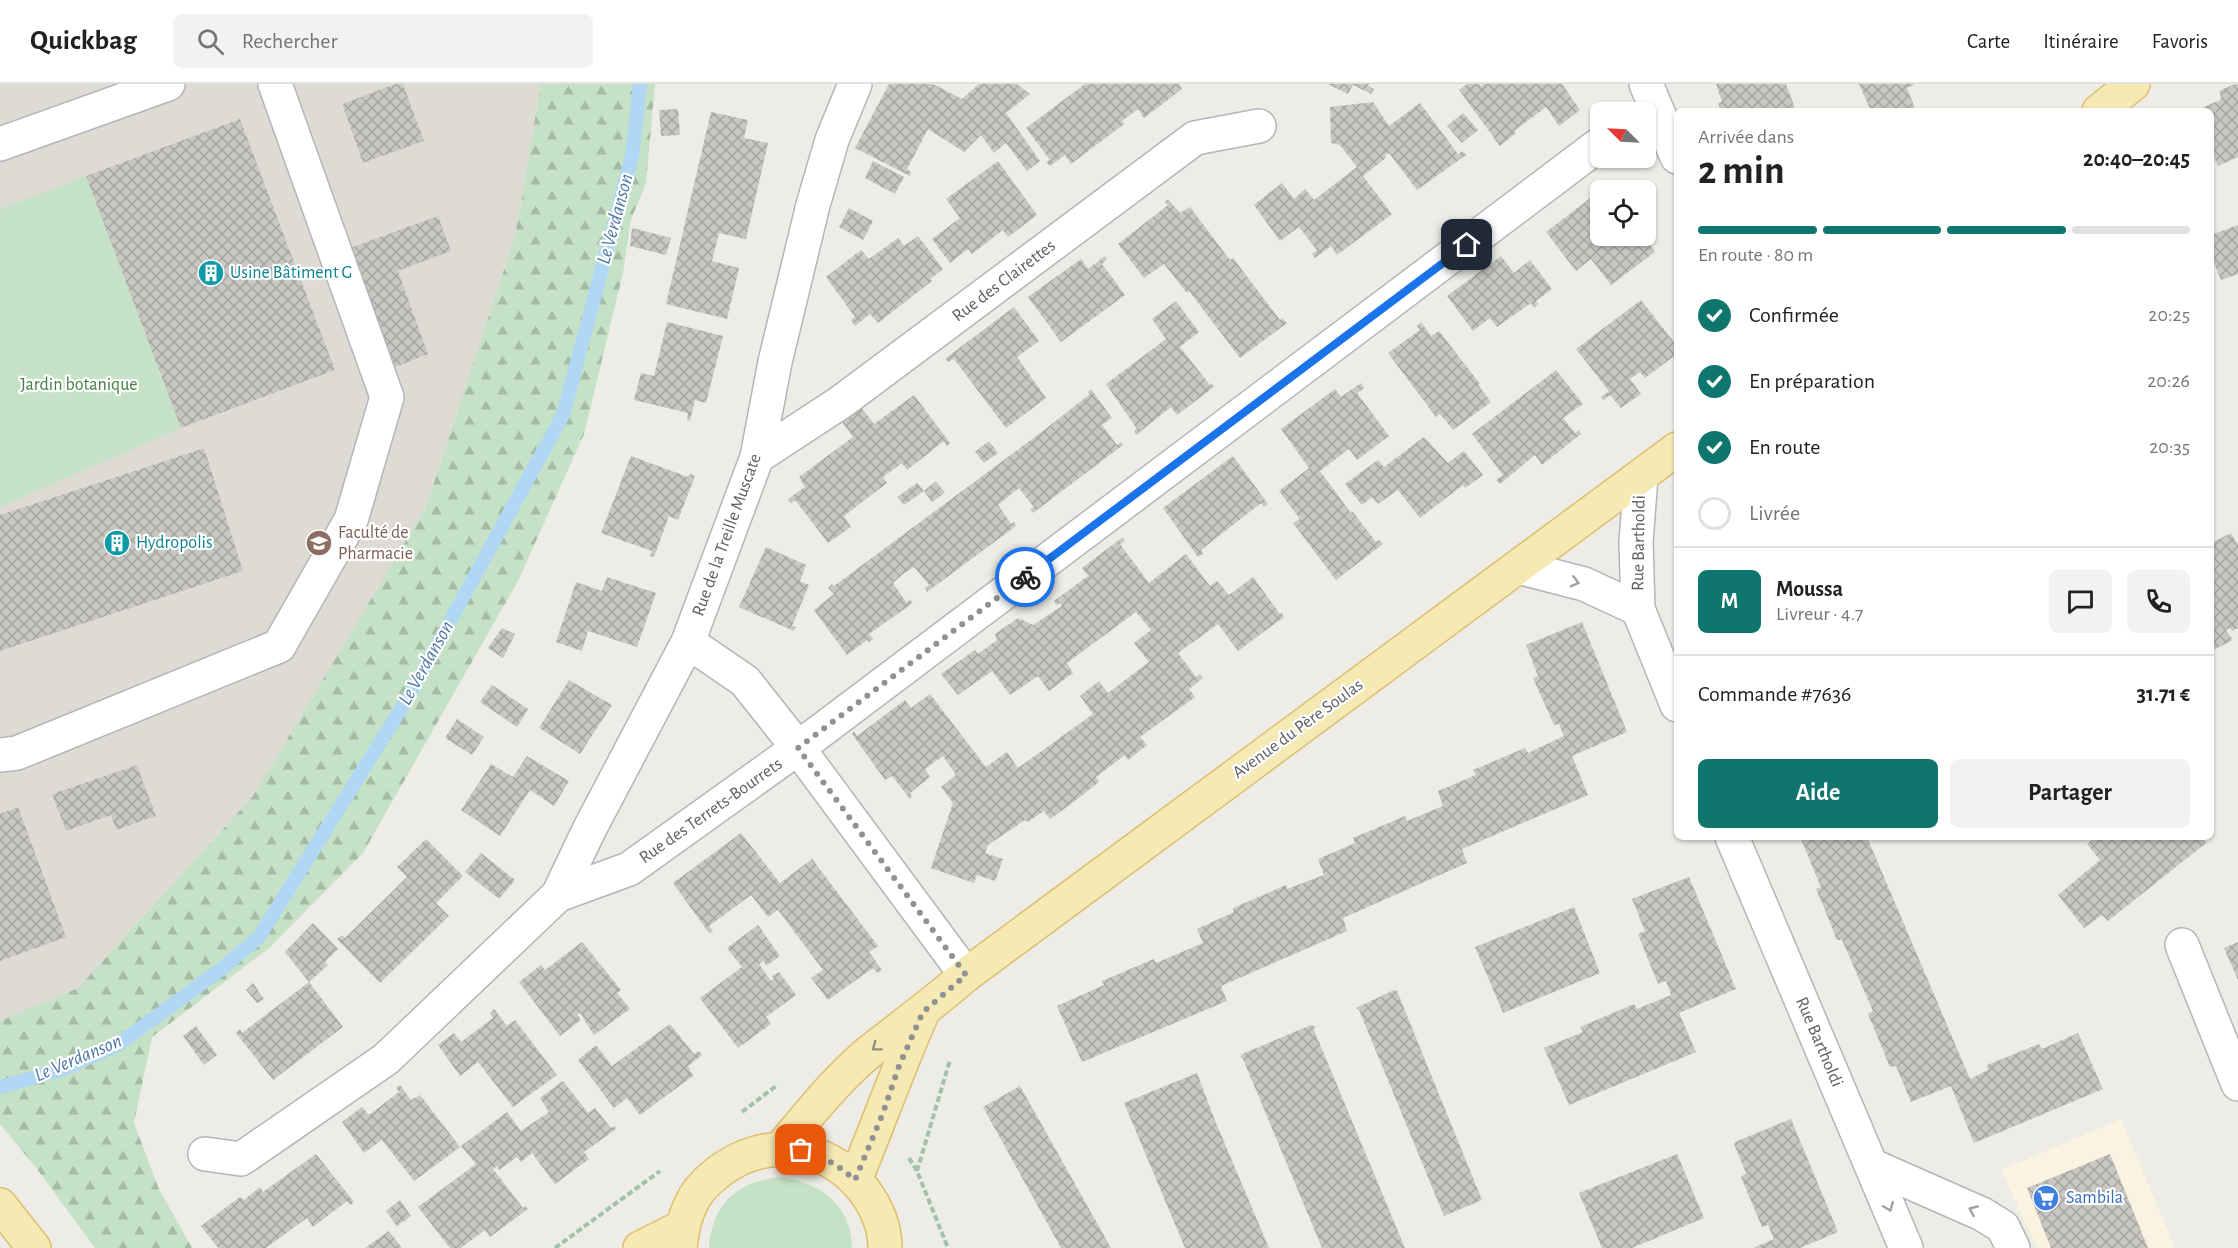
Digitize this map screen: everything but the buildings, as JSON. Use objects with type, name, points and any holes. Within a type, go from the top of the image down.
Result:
[{"type":"main road","points":[[2103,108],[2133,84]]},
{"type":"main road","name":"Avenue du Père Soulas","points":[[780,1149],[826,1093],[859,1062],[966,975],[1674,451]]},
{"type":"main road","name":"Avenue du Père Soulas","points":[[855,1180],[883,1113],[899,1066],[923,1012]]},
{"type":"main road","points":[[640,1248],[681,1237],[692,1202],[708,1180],[729,1164],[753,1152],[780,1149],[801,1150],[821,1156],[839,1166],[855,1180],[870,1198],[880,1221],[885,1248]]},
{"type":"main road","points":[[0,1204],[34,1248]]},
{"type":"main road","points":[[0,1209],[24,1248]]},
{"type":"street","points":[[0,144],[168,84]]},
{"type":"street","points":[[0,755],[17,753],[279,646],[351,520],[387,397],[275,84]]},
{"type":"street","name":"Rue de la Treille Muscate","points":[[558,895],[589,830],[688,642],[757,457],[775,362],[813,205],[832,140],[855,84]]},
{"type":"street","points":[[1646,84],[1649,102]]},
{"type":"street","points":[[1656,124],[1674,152]]},
{"type":"street","name":"Rue des Clairettes","points":[[757,457],[842,402],[1195,138],[1259,126]]},
{"type":"street","name":"Rue des Terrets-Bourrets","points":[[558,895],[628,869],[798,748],[1590,152]]},
{"type":"street","name":"Rue Bartholdi","points":[[1641,476],[1635,542],[1638,609],[1674,698]]},
{"type":"street","name":"Rue Bartholdi","points":[[1518,567],[1584,584],[1638,609]]},
{"type":"street","points":[[688,642],[745,681],[798,748],[966,975]]},
{"type":"street","name":"Rue Bartholdi","points":[[1733,840],[1906,1248]]},
{"type":"street","points":[[205,1154],[241,1158],[386,1059],[558,895]]},
{"type":"street","points":[[2182,945],[2238,1084]]},
{"type":"street","points":[[1873,1166],[1982,1214],[2003,1227],[2013,1248]]},
{"type":"path","points":[[917,1171],[948,1248]]},
{"type":"shaded area","name":"Faculté de Pharmacie","points":[[0,84],[395,84],[342,104],[363,163],[424,141],[403,84],[541,84],[515,236],[426,507],[253,796],[78,988],[0,1021],[0,961],[17,807],[0,814],[0,651],[243,571],[203,448],[0,515]],"holes":[[[240,119],[335,370],[181,428],[87,176]],[[438,217],[451,251],[398,271],[428,354],[393,368],[350,249]],[[137,765],[156,816],[116,830],[111,815],[66,831],[52,794]]]},
{"type":"shaded area","points":[[2121,1119],[2175,1248],[2037,1248],[2001,1170]]},
{"type":"green space","points":[[541,84],[655,84],[646,184],[631,219],[623,273],[584,434],[518,581],[363,853],[268,949],[152,1037],[134,1123],[159,1189],[192,1248],[95,1248],[37,1169],[0,1124],[0,1021],[78,988],[253,796],[426,507],[515,236]]},
{"type":"green space","name":"Jardin botanique","points":[[86,176],[181,428],[0,507],[0,209]]},
{"type":"green space","points":[[778,1177],[806,1184],[830,1198],[846,1219],[852,1248],[709,1248],[715,1219],[729,1198],[750,1184]]},
{"type":"waterway","name":"Le Verdanson","points":[[0,1087],[58,1071],[116,1046],[220,970],[259,937],[409,696],[563,415],[632,156],[640,84]]},
{"type":"way so far","points":[[801,1150],[821,1156],[839,1166],[855,1180],[883,1113],[899,1066],[923,1012],[966,975],[798,748],[1025,577]]},
{"type":"place","name":"Usine Bâtiment G","points":[[211,273]]},
{"type":"place","name":"Hydropolis","points":[[117,543]]},
{"type":"place","name":"Faculté de Pharmacie","points":[[319,543]]},
{"type":"place","name":"Sambila","points":[[2046,1198]]},
{"type":"route","points":[[1025,577],[1467,245]]}]
